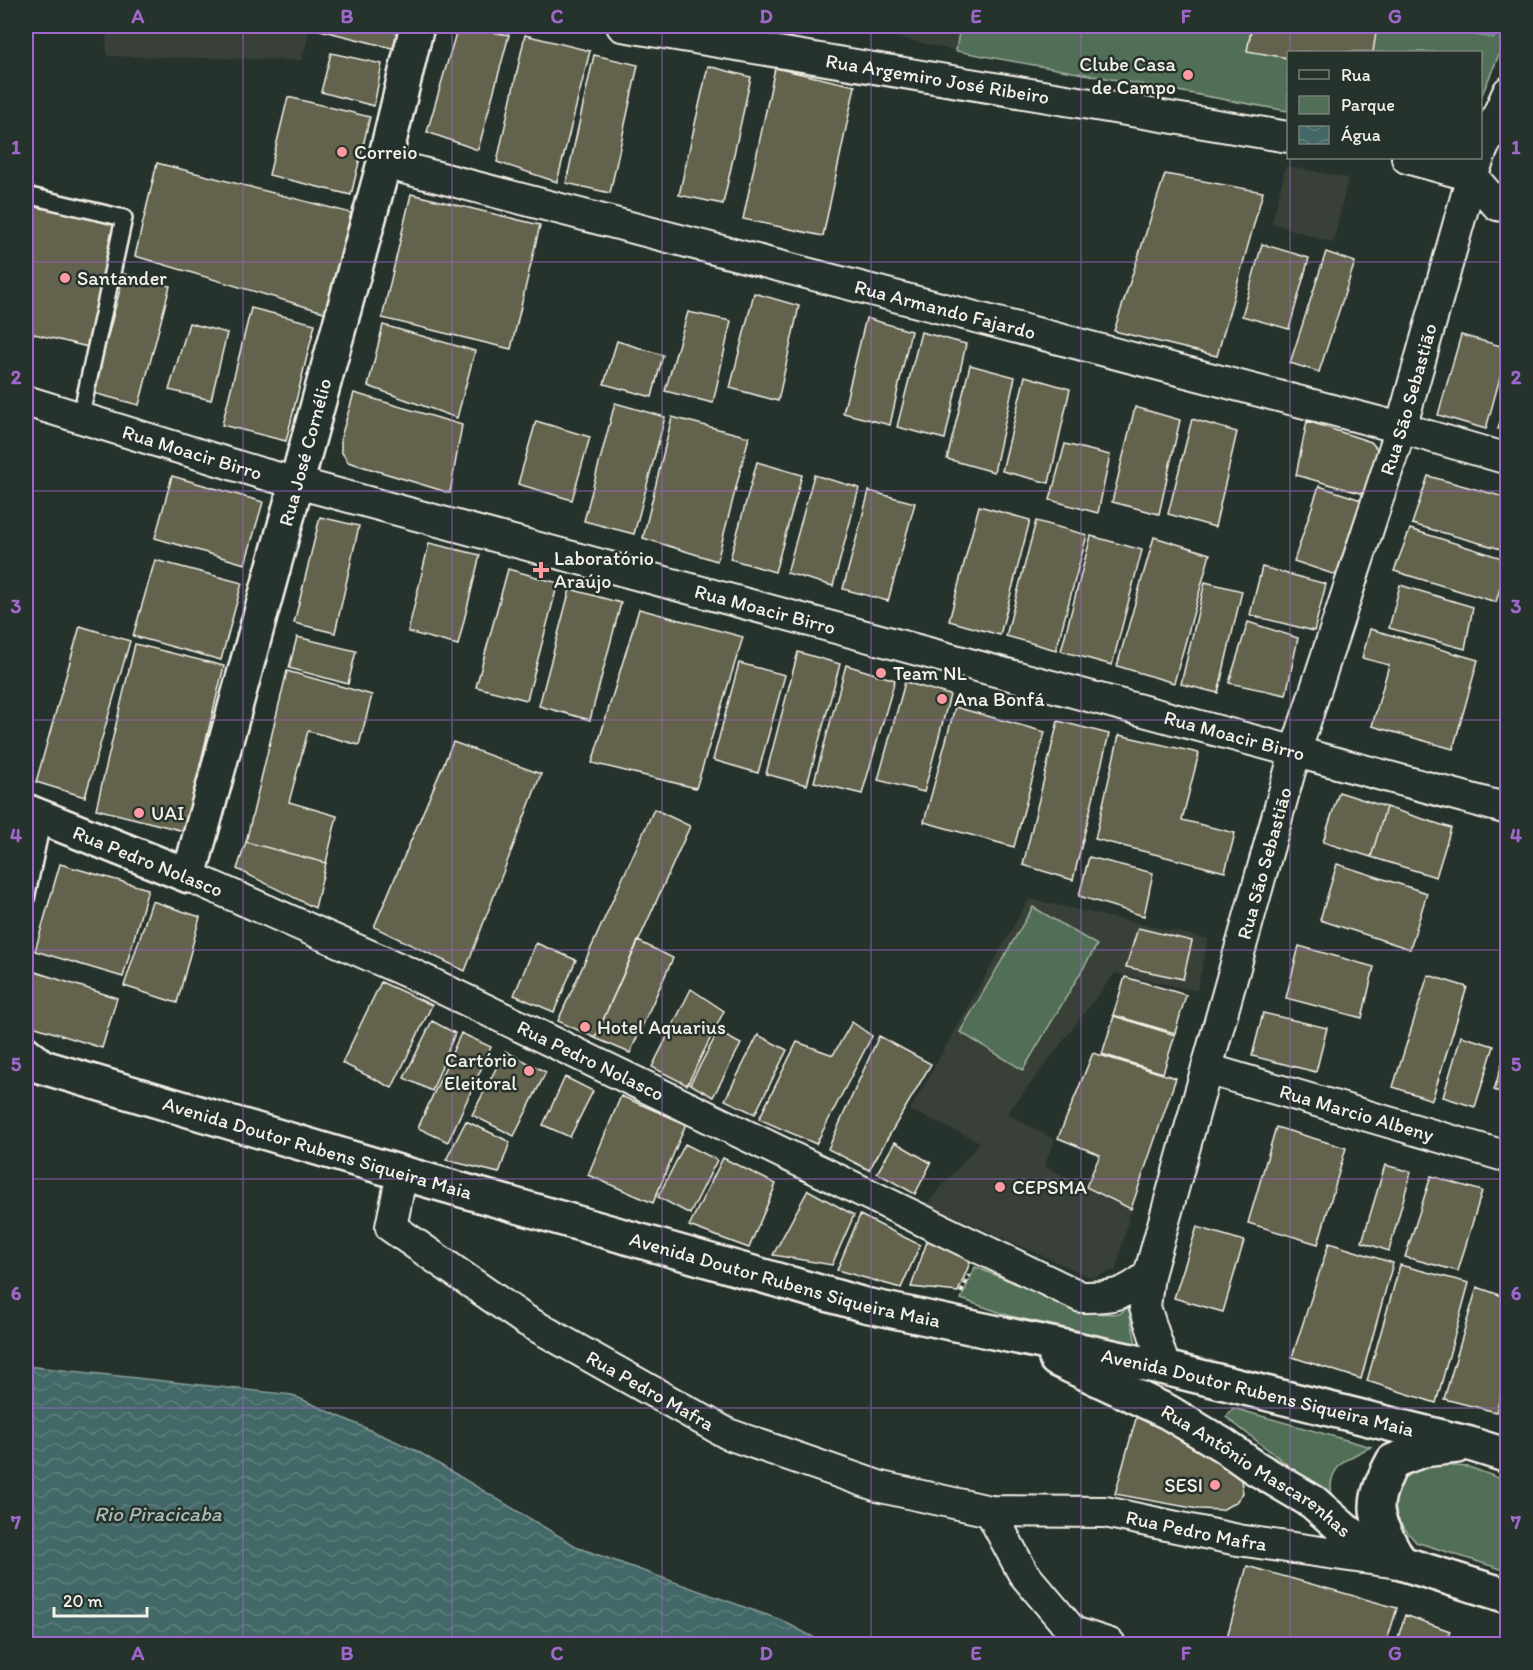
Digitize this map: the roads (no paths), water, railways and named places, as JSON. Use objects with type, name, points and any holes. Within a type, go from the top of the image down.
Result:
[{"type":"main road","name":"Rua José Cornélio","points":[[189,876],[384,163],[417,26]]},
{"type":"main road","name":"Rua Pedro Nolasco","points":[[34,815],[189,876]]},
{"type":"main road","name":"Avenida Doutor Rubens Siqueira Maia","points":[[26,1062],[402,1173],[865,1305],[1165,1368],[1470,1444],[1508,1456]]},
{"type":"main road","name":"Rua Antônio Mascarenhas","points":[[1007,1333],[1167,1412],[1313,1502],[1346,1531],[1401,1563],[1508,1596]]},
{"type":"main road","points":[[1401,1563],[1377,1521],[1377,1490],[1393,1461],[1424,1450],[1470,1444]]},
{"type":"street","name":"Rua Argemiro José Ribeiro","points":[[622,26],[1287,137]]},
{"type":"street","name":"Rua São Sebastião","points":[[1482,152],[1508,92]]},
{"type":"street","points":[[1421,159],[1477,163],[1497,205],[1508,207]]},
{"type":"street","name":"Rua Armando Fajardo","points":[[384,163],[1401,428],[1508,459]]},
{"type":"street","name":"Rua São Sebastião","points":[[1165,1368],[1145,1307],[1149,1275],[1294,753],[1401,428],[1477,163]]},
{"type":"street","name":"Rua Moacir Birro","points":[[26,401],[298,483],[1508,809]]},
{"type":"street","name":"Rua Pedro Nolasco","points":[[189,876],[414,975],[1081,1297],[1105,1297],[1130,1291],[1149,1275]]},
{"type":"street","name":"Rua Marcio Albeny","points":[[1207,1070],[1508,1157]]},
{"type":"street","name":"Rua Pedro Mafra","points":[[402,1173],[390,1227],[525,1320],[728,1434],[881,1487],[990,1511],[1105,1512],[1238,1540],[1401,1563]]},
{"type":"street","points":[[990,1511],[1023,1573],[1073,1632],[1110,1644]]},
{"type":"lane","points":[[26,195],[124,218],[81,416]]},
{"type":"lane","points":[[26,899],[34,815]]},
{"type":"lane","points":[[26,1042],[70,1076]]},
{"type":"water","points":[[1416,26],[1496,26],[1494,38]]},
{"type":"water","name":"Rio Piracicaba","points":[[26,1366],[292,1395],[417,1451],[579,1548],[781,1620],[826,1644],[26,1644]]},
{"type":"place","name":"Clube Casa de Campo","points":[[1188,75]]},
{"type":"place","name":"Correio","points":[[342,152]]},
{"type":"place","name":"Santander","points":[[65,278]]},
{"type":"place","name":"Laboratório Araújo","points":[[541,570]]},
{"type":"place","name":"Team NL","points":[[881,673]]},
{"type":"place","name":"Ana Bonfá","points":[[942,699]]},
{"type":"place","name":"UAI","points":[[139,813]]},
{"type":"place","name":"Hotel Aquarius","points":[[585,1027]]},
{"type":"place","name":"Cartório Eleitoral","points":[[529,1071]]},
{"type":"place","name":"CEPSMA","points":[[1000,1187]]},
{"type":"place","name":"SESI","points":[[1215,1485]]}]
